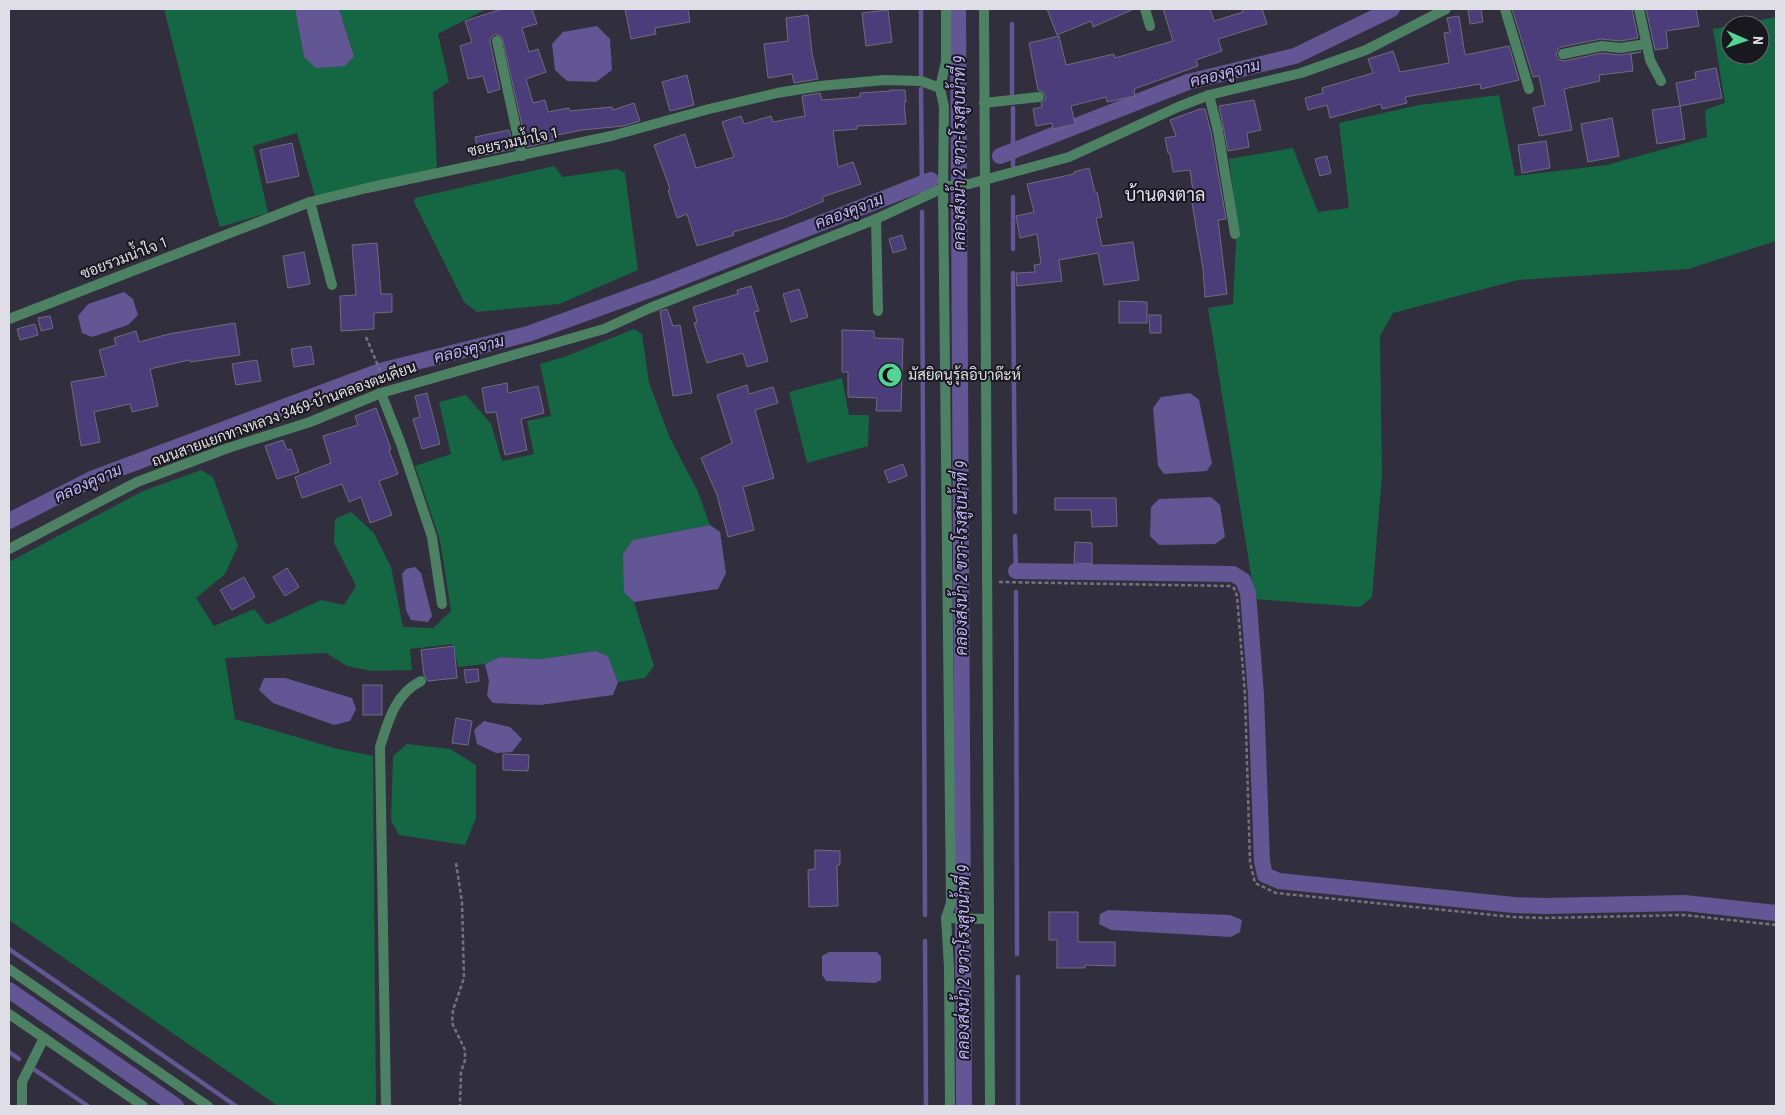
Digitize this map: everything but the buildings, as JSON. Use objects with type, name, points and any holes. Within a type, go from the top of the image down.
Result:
[{"type":"street","points":[[946,9],[946,60],[940,88],[944,106],[946,187],[951,893],[949,967],[950,1106]]},
{"type":"street","points":[[984,9],[987,582],[984,919],[990,1106]]},
{"type":"street","points":[[1145,9],[1150,26]]},
{"type":"street","name":"ถนนสายแยกทางหลวง 3469-บ้านคลองตะเคียน","points":[[9,549],[137,482],[228,448],[310,422],[381,393],[604,329],[650,308],[876,219],[946,187],[969,184],[1069,157],[1178,107],[1209,95],[1301,73],[1366,50],[1446,9]]},
{"type":"street","points":[[1504,9],[1529,89]]},
{"type":"street","points":[[1640,9],[1650,60],[1661,81]]},
{"type":"street","points":[[496,41],[522,156]]},
{"type":"street","points":[[1563,54],[1602,46],[1620,48],[1646,44]]},
{"type":"street","name":"ซอยรวมน้ำใจ 1","points":[[9,319],[310,202],[611,136],[731,103],[811,87],[884,80],[921,81],[940,88]]},
{"type":"street","points":[[1209,95],[1218,131],[1235,234]]},
{"type":"street","points":[[984,103],[1039,97]]},
{"type":"street","points":[[310,202],[332,285]]},
{"type":"street","points":[[876,219],[878,311]]},
{"type":"street","points":[[381,393],[401,444],[432,537],[442,604]]},
{"type":"street","points":[[386,1106],[380,747],[387,725],[400,697],[412,686],[422,681]]},
{"type":"street","points":[[950,918],[984,919]]},
{"type":"street","points":[[9,969],[208,1106]]},
{"type":"street","points":[[9,1014],[143,1106]]},
{"type":"street","points":[[22,1106],[22,1082],[44,1038]]},
{"type":"path","points":[[366,337],[384,379]]},
{"type":"path","points":[[987,582],[1230,586],[1234,588],[1237,596],[1245,695],[1250,862],[1254,883],[1276,893],[1513,917],[1684,915],[1776,925]]},
{"type":"path","points":[[456,863],[462,902],[464,978],[453,1010],[452,1023],[465,1050],[460,1072],[460,1106]]},
{"type":"green space","points":[[164,9],[295,9],[304,57],[354,56],[339,9],[486,9],[438,34],[449,82],[433,92],[437,166],[429,177],[316,200],[297,133],[253,146],[268,213],[220,227]]},
{"type":"green space","points":[[1776,17],[1776,241],[1688,269],[1518,280],[1393,313],[1380,336],[1382,476],[1372,597],[1360,607],[1255,599],[1208,308],[1233,304],[1237,222],[1229,159],[1293,148],[1318,212],[1349,208],[1339,123],[1419,105],[1499,95],[1515,176],[1607,165],[1707,137],[1705,110],[1725,103],[1713,29],[1720,28],[1720,65],[1770,65],[1770,18]]},
{"type":"green space","points":[[554,166],[563,177],[617,169],[625,173],[638,270],[559,304],[477,312],[464,302],[414,202],[415,198]]},
{"type":"green space","points":[[634,329],[642,334],[649,383],[670,438],[698,492],[710,525],[633,540],[624,592],[634,602],[654,666],[645,678],[618,682],[608,656],[596,651],[540,659],[500,657],[485,664],[458,667],[453,644],[410,649],[412,670],[372,671],[347,666],[326,653],[225,658],[235,719],[334,748],[373,756],[376,1106],[278,1106],[9,920],[9,562],[143,491],[201,470],[213,477],[238,546],[225,574],[196,598],[214,626],[254,609],[267,625],[321,600],[344,605],[356,586],[334,543],[335,519],[351,512],[374,533],[391,567],[403,627],[433,628],[451,611],[440,540],[415,466],[451,454],[439,402],[466,395],[491,424],[502,461],[534,454],[527,421],[551,416],[540,364],[567,356]]},
{"type":"green space","points":[[842,378],[849,415],[869,415],[868,446],[807,463],[789,392]]},
{"type":"green space","points":[[407,744],[450,749],[476,765],[476,818],[465,845],[399,835],[391,820],[393,756]]},
{"type":"shaded area","points":[[295,9],[339,9],[354,56],[345,66],[316,68],[304,57]]},
{"type":"shaded area","points":[[597,26],[610,39],[612,70],[596,82],[567,81],[555,70],[552,44],[563,32]]},
{"type":"shaded area","points":[[124,292],[133,299],[138,315],[128,325],[92,337],[82,333],[78,316],[88,304]]},
{"type":"shaded area","points":[[1190,393],[1199,400],[1212,463],[1207,471],[1164,474],[1158,466],[1153,408],[1161,397]]},
{"type":"shaded area","points":[[1211,497],[1220,505],[1225,537],[1215,544],[1159,545],[1150,536],[1151,507],[1159,499]]},
{"type":"shaded area","points":[[710,525],[720,532],[726,573],[718,589],[634,602],[624,592],[623,554],[633,540]]},
{"type":"shaded area","points":[[415,567],[421,573],[432,616],[428,622],[411,620],[406,610],[402,574],[406,569]]},
{"type":"shaded area","points":[[596,651],[608,656],[618,682],[613,695],[540,705],[493,703],[487,696],[489,681],[485,664],[500,657],[540,659]]},
{"type":"shaded area","points":[[264,678],[285,678],[352,698],[356,709],[350,721],[334,725],[273,703],[259,690]]},
{"type":"shaded area","points":[[484,721],[510,727],[522,739],[512,752],[496,753],[477,744],[474,730]]},
{"type":"shaded area","points":[[1108,910],[1230,915],[1242,920],[1240,932],[1231,937],[1111,930],[1099,924],[1100,914]]},
{"type":"shaded area","points":[[829,952],[877,952],[881,957],[881,980],[875,983],[826,981],[822,975],[822,956]]},
{"type":"waterway","points":[[921,9],[921,75]]},
{"type":"waterway","name":"คลองส่งน้ำ 2 ขวา-โรงสูบน้ำที่ 9","points":[[958,9],[964,1106]]},
{"type":"waterway","name":"คลองคูจาม","points":[[1000,156],[1188,82],[1295,56],[1392,9]]},
{"type":"waterway","points":[[1012,24],[1012,94]]},
{"type":"waterway","points":[[921,89],[922,195]]},
{"type":"waterway","points":[[1013,108],[1013,166]]},
{"type":"waterway","name":"คลองคูจาม","points":[[9,521],[94,478],[380,371],[528,334],[660,286],[931,180]]},
{"type":"waterway","points":[[1013,197],[1013,249]]},
{"type":"waterway","points":[[922,212],[925,915]]},
{"type":"waterway","points":[[1013,273],[1015,512]]},
{"type":"waterway","points":[[1015,536],[1016,573]]},
{"type":"waterway","points":[[1016,571],[1233,574],[1243,580],[1248,593],[1256,695],[1262,861],[1265,875],[1279,881],[1514,905],[1685,903],[1776,913]]},
{"type":"waterway","points":[[1016,592],[1017,954]]},
{"type":"waterway","points":[[925,941],[926,1106]]},
{"type":"waterway","points":[[9,949],[236,1106]]},
{"type":"waterway","points":[[1018,977],[1018,1106]]},
{"type":"waterway","name":"คลองส่งน้ำ 2 ขวา-โรงสูบน้ำที่ 9","points":[[9,990],[176,1106]]},
{"type":"waterway","points":[[9,1052],[19,1059]]},
{"type":"waterway","points":[[35,1070],[88,1106]]},
{"type":"place","name":"มัสยิดนูรุ้ลอิบาด๊ะห์","points":[[890,375]]},
{"type":"district","name":"บ้านดงตาล","points":[[1165,194]]}]
